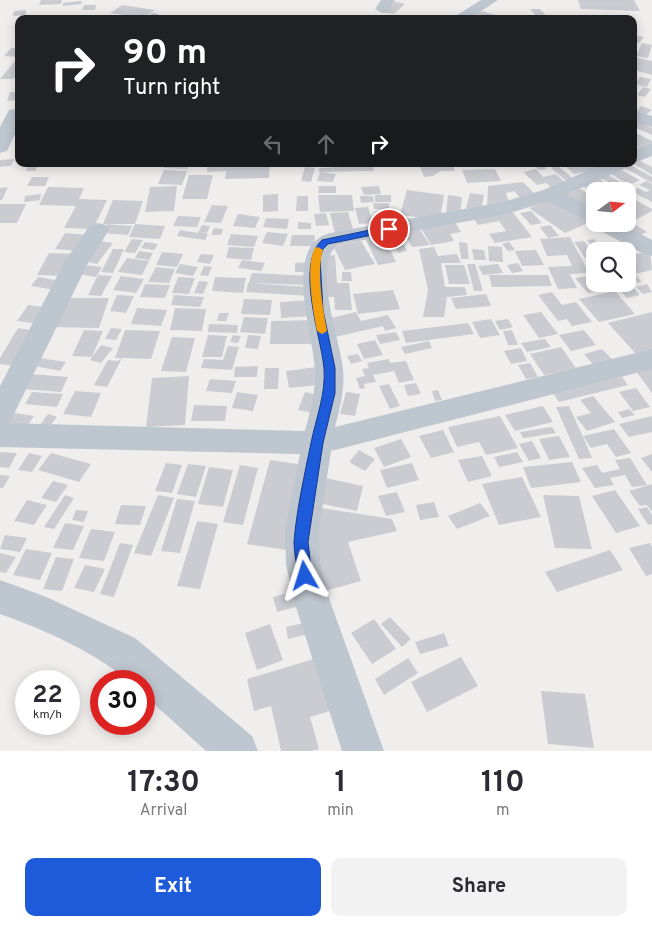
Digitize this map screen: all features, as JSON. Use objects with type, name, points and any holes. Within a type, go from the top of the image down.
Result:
[{"type":"street","points":[[465,15],[490,0]]},
{"type":"street","points":[[0,147],[11,115]]},
{"type":"street","points":[[637,117],[652,122]]},
{"type":"street","points":[[637,156],[652,149]]},
{"type":"street","points":[[363,751],[305,576],[301,542],[317,443],[329,393],[329,368],[318,310],[315,258],[319,248],[330,240],[506,208],[550,194],[612,167]]},
{"type":"street","points":[[550,194],[586,213]]},
{"type":"street","points":[[0,414],[77,261],[98,230]]},
{"type":"street","points":[[621,232],[652,249]]},
{"type":"street","points":[[0,435],[317,443],[652,359]]},
{"type":"street","points":[[0,597],[31,608],[122,651],[237,751]]},
{"type":"building","points":[[41,0],[62,0],[61,4],[39,5]]},
{"type":"building","points":[[578,0],[634,0],[640,11],[581,9]]},
{"type":"building","points":[[81,1],[82,4],[63,6],[63,3]]},
{"type":"building","points":[[392,1],[405,4],[394,14],[381,12]]},
{"type":"building","points":[[84,5],[96,5],[95,10],[82,10]]},
{"type":"building","points":[[122,5],[155,10],[148,15],[110,13]]},
{"type":"building","points":[[530,9],[540,9],[545,15],[535,15]]},
{"type":"building","points":[[26,10],[26,15],[13,16],[14,11]]},
{"type":"building","points":[[482,11],[496,15],[475,15]]},
{"type":"building","points":[[637,36],[644,37],[639,43],[637,43]]},
{"type":"building","points":[[642,43],[652,45],[648,58],[637,56]]},
{"type":"building","points":[[11,48],[15,48],[15,57],[4,56]]},
{"type":"building","points":[[637,58],[652,61],[652,75],[637,71]]},
{"type":"building","points":[[15,61],[15,77],[13,79],[0,79]]},
{"type":"building","points":[[640,77],[651,79],[647,87],[637,84]]},
{"type":"building","points":[[643,87],[651,89],[645,97],[637,95]]},
{"type":"building","points":[[10,92],[15,92],[15,100],[7,101]]},
{"type":"building","points":[[641,106],[652,110],[644,116],[637,114],[637,110]]},
{"type":"building","points":[[637,121],[652,128],[652,135],[637,128]]},
{"type":"building","points":[[637,134],[652,141],[652,143],[637,147]]},
{"type":"building","points":[[14,159],[11,166],[0,167],[0,160]]},
{"type":"building","points":[[637,159],[652,167],[652,175],[637,166]]},
{"type":"building","points":[[28,167],[37,167],[35,171],[26,171]]},
{"type":"building","points":[[164,167],[188,167],[187,169]]},
{"type":"building","points":[[207,167],[270,167],[269,178],[225,179],[226,171],[207,172]]},
{"type":"building","points":[[305,167],[315,168],[311,182],[301,181]]},
{"type":"building","points":[[373,167],[374,171],[319,172],[319,168]]},
{"type":"building","points":[[420,167],[454,167],[454,171],[441,171],[433,176],[424,177]]},
{"type":"building","points":[[536,167],[545,167],[547,169],[539,170]]},
{"type":"building","points":[[559,167],[576,181],[569,183],[551,168]]},
{"type":"building","points":[[566,167],[599,167],[601,169],[574,174]]},
{"type":"building","points":[[623,167],[634,167],[652,177],[652,183]]},
{"type":"building","points":[[495,169],[501,181],[467,183],[462,170]]},
{"type":"building","points":[[536,169],[543,177],[556,174],[569,186],[553,189],[546,183],[537,185],[523,172]]},
{"type":"building","points":[[619,169],[640,180],[624,182],[611,174]]},
{"type":"building","points":[[164,170],[187,171],[182,185],[158,184]]},
{"type":"building","points":[[320,172],[336,174],[333,182],[317,181]]},
{"type":"building","points":[[189,175],[213,175],[207,199],[182,199]]},
{"type":"building","points":[[608,175],[620,182],[608,182],[601,178]]},
{"type":"building","points":[[32,177],[49,177],[45,186],[27,186]]},
{"type":"building","points":[[598,178],[604,182],[586,182]]},
{"type":"building","points":[[646,181],[652,184],[652,202],[636,194],[636,189],[638,188],[646,192],[650,190],[639,185]]},
{"type":"building","points":[[523,182],[537,196],[523,201],[514,191],[506,193],[510,205],[487,208],[488,186]]},
{"type":"building","points":[[586,182],[586,188],[580,184]]},
{"type":"building","points":[[574,185],[586,192],[586,204],[579,207],[556,193]]},
{"type":"building","points":[[177,186],[174,211],[145,212],[150,187]]},
{"type":"building","points":[[319,186],[336,186],[336,193],[318,193]]},
{"type":"building","points":[[379,186],[381,194],[364,195],[361,187]]},
{"type":"building","points":[[8,187],[2,200],[0,200],[0,188]]},
{"type":"building","points":[[48,187],[84,188],[79,199],[107,200],[93,229],[64,228],[76,206],[39,205]]},
{"type":"building","points":[[407,190],[444,195],[440,220],[400,215]]},
{"type":"building","points":[[470,193],[484,195],[481,210],[466,208]]},
{"type":"building","points":[[41,194],[40,200],[24,202],[25,196]]},
{"type":"building","points":[[278,194],[278,211],[263,212],[263,195]]},
{"type":"building","points":[[318,195],[352,195],[354,211],[320,212]]},
{"type":"building","points":[[375,195],[391,195],[391,202],[375,202]]},
{"type":"building","points":[[448,195],[462,197],[460,216],[446,214]]},
{"type":"building","points":[[297,196],[308,196],[308,211],[296,211]]},
{"type":"building","points":[[360,196],[373,196],[374,202],[361,203]]},
{"type":"building","points":[[554,198],[586,219],[586,224],[565,233],[529,208]]},
{"type":"building","points":[[113,200],[143,201],[135,224],[103,224]]},
{"type":"building","points":[[636,200],[652,209],[652,211],[636,220]]},
{"type":"building","points":[[373,203],[389,203],[389,209],[374,209]]},
{"type":"building","points":[[0,204],[26,204],[17,223],[0,223]]},
{"type":"building","points":[[212,205],[228,206],[221,223],[204,222]]},
{"type":"building","points":[[368,207],[373,223],[359,224],[355,208]]},
{"type":"building","points":[[511,210],[532,237],[495,243],[489,234],[506,231],[499,221],[478,225],[472,216]]},
{"type":"building","points":[[531,211],[542,223],[531,225],[520,213]]},
{"type":"building","points":[[348,212],[354,232],[335,234],[330,213]]},
{"type":"building","points":[[326,213],[329,225],[316,226],[314,214]]},
{"type":"building","points":[[238,214],[260,217],[255,228],[233,226]]},
{"type":"building","points":[[385,214],[389,221],[378,223],[374,216]]},
{"type":"building","points":[[178,216],[201,217],[197,227],[173,226]]},
{"type":"building","points":[[266,218],[289,219],[287,229],[263,227]]},
{"type":"building","points":[[453,219],[461,232],[450,234],[454,241],[431,245],[419,225]]},
{"type":"building","points":[[298,222],[311,223],[311,229],[298,229]]},
{"type":"building","points":[[107,224],[132,226],[128,235],[102,233]]},
{"type":"building","points":[[135,224],[165,226],[160,239],[129,237]]},
{"type":"building","points":[[202,225],[210,226],[207,233],[200,232],[208,234],[205,240],[177,236],[180,230],[198,233]]},
{"type":"building","points":[[550,225],[559,236],[548,238],[540,227]]},
{"type":"building","points":[[636,225],[647,232],[637,237],[629,232],[636,232]]},
{"type":"building","points":[[418,227],[430,245],[412,247],[402,230]]},
{"type":"building","points":[[214,228],[223,229],[221,235],[211,235]]},
{"type":"building","points":[[267,232],[288,234],[283,246],[262,243]]},
{"type":"building","points":[[65,233],[87,235],[78,251],[55,249]]},
{"type":"building","points":[[231,234],[258,236],[254,247],[227,245]]},
{"type":"building","points":[[399,234],[407,251],[398,253],[390,236]]},
{"type":"building","points":[[292,235],[315,235],[314,246],[290,246]]},
{"type":"building","points":[[384,237],[396,262],[378,265],[366,240]]},
{"type":"building","points":[[570,237],[586,267],[586,273],[570,274],[577,288],[558,289],[548,267],[572,266],[567,255],[547,256],[540,239]]},
{"type":"building","points":[[132,239],[143,240],[135,253],[124,252]]},
{"type":"building","points":[[594,239],[596,242],[589,242],[587,240]]},
{"type":"building","points":[[99,241],[113,243],[97,264],[82,261]]},
{"type":"building","points":[[361,241],[375,264],[345,270],[333,246]]},
{"type":"building","points":[[584,241],[586,244],[586,259],[574,242]]},
{"type":"building","points":[[145,242],[158,244],[154,250],[141,248]]},
{"type":"building","points":[[459,242],[467,243],[469,259],[461,259]]},
{"type":"building","points":[[509,242],[515,250],[508,251],[502,244]]},
{"type":"building","points":[[488,246],[502,247],[503,262],[489,261]]},
{"type":"building","points":[[229,247],[254,248],[251,260],[226,258]]},
{"type":"building","points":[[434,247],[438,256],[457,254],[461,263],[441,263],[445,287],[465,287],[467,295],[447,297],[444,317],[423,317],[428,290],[419,249]]},
{"type":"building","points":[[113,249],[124,249],[113,273],[101,272]]},
{"type":"building","points":[[472,249],[484,250],[486,260],[474,260]]},
{"type":"building","points":[[536,250],[544,265],[522,266],[515,251]]},
{"type":"building","points":[[139,251],[153,253],[149,260],[135,258]]},
{"type":"building","points":[[650,251],[652,270],[636,274],[636,254]]},
{"type":"building","points":[[162,252],[183,254],[177,267],[156,265]]},
{"type":"building","points":[[49,253],[78,254],[68,276],[37,275]]},
{"type":"building","points":[[201,254],[214,255],[210,264],[197,262]]},
{"type":"building","points":[[335,255],[337,283],[349,283],[352,310],[335,310],[334,297],[323,297],[320,256]]},
{"type":"building","points":[[127,258],[149,261],[142,275],[118,272]]},
{"type":"building","points":[[242,260],[265,263],[261,271],[238,268]]},
{"type":"building","points":[[311,262],[311,272],[295,272],[295,263]]},
{"type":"building","points":[[518,263],[523,271],[512,273],[507,265]]},
{"type":"building","points":[[180,264],[198,267],[193,276],[175,273]]},
{"type":"building","points":[[467,264],[475,264],[483,291],[474,291]]},
{"type":"building","points":[[498,264],[503,273],[483,275],[478,266]]},
{"type":"building","points":[[84,265],[102,267],[96,277],[78,274]]},
{"type":"building","points":[[445,265],[464,265],[470,284],[449,284]]},
{"type":"building","points":[[204,266],[212,267],[208,276],[200,275]]},
{"type":"building","points":[[156,267],[175,269],[169,283],[148,282]]},
{"type":"building","points":[[342,272],[351,272],[352,281],[342,281]]},
{"type":"building","points":[[252,273],[309,276],[307,285],[249,283]]},
{"type":"building","points":[[98,275],[112,276],[101,296],[88,295]]},
{"type":"building","points":[[489,275],[548,275],[552,286],[492,287]]},
{"type":"building","points":[[636,275],[642,282],[638,283],[636,281]]},
{"type":"building","points":[[121,276],[144,279],[136,293],[113,290]]},
{"type":"building","points":[[586,276],[586,291],[575,278]]},
{"type":"building","points":[[38,277],[62,281],[55,290],[31,286]]},
{"type":"building","points":[[178,277],[195,278],[189,294],[172,293]]},
{"type":"building","points":[[215,277],[246,278],[243,293],[212,291]]},
{"type":"building","points":[[199,281],[208,282],[203,294],[194,293]]},
{"type":"building","points":[[248,283],[310,287],[309,296],[246,292]]},
{"type":"building","points":[[145,284],[170,285],[165,298],[140,297]]},
{"type":"building","points":[[647,284],[652,292],[643,294],[636,287]]},
{"type":"building","points":[[393,290],[400,309],[358,314],[353,294]]},
{"type":"building","points":[[636,290],[640,295],[627,298],[622,292],[636,292]]},
{"type":"building","points":[[552,292],[562,305],[576,302],[592,322],[572,326],[567,319],[558,321],[538,295]]},
{"type":"building","points":[[616,292],[635,314],[599,322],[579,299]]},
{"type":"building","points":[[486,294],[491,306],[456,309],[451,298]]},
{"type":"building","points":[[117,295],[134,296],[126,313],[110,311]]},
{"type":"building","points":[[174,295],[204,297],[200,307],[171,305]]},
{"type":"building","points":[[63,298],[109,298],[99,328],[51,327]]},
{"type":"building","points":[[244,299],[272,300],[270,315],[241,314]]},
{"type":"building","points":[[310,300],[312,316],[281,318],[280,302]]},
{"type":"building","points":[[28,305],[51,308],[41,324],[17,321]]},
{"type":"building","points":[[137,308],[167,310],[161,326],[131,324]]},
{"type":"building","points":[[175,308],[206,309],[202,331],[170,330]]},
{"type":"building","points":[[356,312],[361,321],[388,315],[396,328],[385,331],[383,326],[331,338],[322,320]]},
{"type":"building","points":[[541,312],[558,334],[539,338],[523,315]]},
{"type":"building","points":[[652,312],[652,350],[636,354],[608,323]]},
{"type":"building","points":[[219,313],[229,313],[226,321],[217,321]]},
{"type":"building","points":[[244,317],[268,318],[265,334],[240,332]]},
{"type":"building","points":[[491,319],[500,335],[480,338],[472,322]]},
{"type":"building","points":[[508,319],[513,327],[500,330],[495,321]]},
{"type":"building","points":[[316,320],[316,344],[270,344],[271,321]]},
{"type":"building","points":[[468,323],[474,334],[406,343],[402,331]]},
{"type":"building","points":[[209,324],[238,325],[237,333],[208,332]]},
{"type":"building","points":[[18,328],[36,331],[14,366],[0,364],[0,358]]},
{"type":"building","points":[[111,328],[122,329],[116,340],[105,339]]},
{"type":"building","points":[[84,330],[103,331],[92,357],[72,356]]},
{"type":"building","points":[[125,330],[160,331],[151,359],[115,358]]},
{"type":"building","points":[[512,330],[518,345],[508,345],[503,331]]},
{"type":"building","points":[[584,330],[596,345],[571,351],[559,335]]},
{"type":"building","points":[[396,332],[400,340],[380,344],[376,335]]},
{"type":"building","points":[[208,335],[227,336],[222,357],[202,357]]},
{"type":"building","points":[[233,335],[241,336],[238,343],[230,342]]},
{"type":"building","points":[[248,335],[261,336],[258,349],[245,348]]},
{"type":"building","points":[[172,337],[195,338],[186,372],[161,371]]},
{"type":"building","points":[[545,339],[551,347],[527,352],[521,343]]},
{"type":"building","points":[[375,340],[383,355],[364,359],[357,344]]},
{"type":"building","points":[[429,341],[432,348],[405,354],[401,347]]},
{"type":"building","points":[[101,345],[113,348],[101,363],[90,360]]},
{"type":"building","points":[[228,346],[239,347],[232,370],[201,368],[204,359],[223,360]]},
{"type":"building","points":[[561,347],[576,368],[544,375],[530,354]]},
{"type":"building","points":[[521,348],[527,361],[511,364],[504,351]]},
{"type":"building","points":[[602,349],[614,361],[595,367],[584,354]]},
{"type":"building","points":[[358,354],[362,361],[351,364],[347,356]]},
{"type":"building","points":[[40,358],[66,362],[60,371],[35,366]]},
{"type":"building","points":[[122,358],[107,387],[94,385],[108,360],[117,361]]},
{"type":"building","points":[[389,359],[390,363],[406,361],[414,380],[399,383],[394,371],[373,375],[376,382],[364,384],[365,388],[360,389],[356,378],[365,376],[362,369],[369,368],[367,363]]},
{"type":"building","points":[[530,363],[538,377],[526,379],[518,365]]},
{"type":"building","points":[[652,364],[652,393],[633,367]]},
{"type":"building","points":[[258,366],[257,377],[234,377],[235,367]]},
{"type":"building","points":[[324,366],[328,384],[289,388],[286,371]]},
{"type":"building","points":[[265,368],[279,368],[278,389],[264,389]]},
{"type":"building","points":[[31,374],[68,377],[61,392],[23,389]]},
{"type":"building","points":[[189,376],[185,425],[146,427],[152,378]]},
{"type":"building","points":[[622,377],[628,385],[559,402],[553,393]]},
{"type":"building","points":[[210,379],[236,381],[232,393],[206,391]]},
{"type":"building","points":[[416,383],[421,394],[408,396],[404,385]]},
{"type":"building","points":[[389,384],[400,406],[390,409],[379,386]]},
{"type":"building","points":[[636,388],[650,407],[633,411],[619,392]]},
{"type":"building","points":[[438,390],[442,400],[435,401],[432,391]]},
{"type":"building","points":[[75,391],[101,393],[91,417],[63,414]]},
{"type":"building","points":[[32,392],[63,394],[57,407],[25,404]]},
{"type":"building","points":[[237,392],[258,395],[253,411],[232,408]]},
{"type":"building","points":[[305,392],[319,395],[313,413],[298,410]]},
{"type":"building","points":[[346,392],[360,394],[355,416],[340,414]]},
{"type":"building","points":[[593,396],[615,422],[587,431],[576,417],[591,413],[580,400]]},
{"type":"building","points":[[194,405],[227,406],[225,421],[191,421]]},
{"type":"building","points":[[543,406],[553,422],[515,431],[505,415]]},
{"type":"building","points":[[569,406],[592,458],[579,459],[556,407]]},
{"type":"building","points":[[629,409],[635,415],[622,418],[618,412]]},
{"type":"building","points":[[8,412],[34,416],[21,435],[0,431],[0,425]]},
{"type":"building","points":[[48,414],[57,417],[46,431],[37,429]]},
{"type":"building","points":[[500,416],[518,448],[486,455],[479,442],[457,447],[448,427]]},
{"type":"building","points":[[652,416],[652,432],[629,437],[619,424]]},
{"type":"building","points":[[552,427],[556,433],[523,438],[520,432]]},
{"type":"building","points":[[614,429],[631,453],[616,457],[607,444],[591,448],[583,436]]},
{"type":"building","points":[[443,430],[454,452],[431,458],[419,436]]},
{"type":"building","points":[[559,436],[570,457],[549,460],[539,439]]},
{"type":"building","points":[[401,439],[411,457],[384,467],[374,448]]},
{"type":"building","points":[[532,441],[541,458],[529,461],[519,444]]},
{"type":"building","points":[[359,450],[375,459],[365,471],[349,462]]},
{"type":"building","points":[[0,452],[17,453],[9,468],[0,467]]},
{"type":"building","points":[[517,452],[523,462],[499,467],[494,457]]},
{"type":"building","points":[[29,453],[42,456],[32,472],[18,470]]},
{"type":"building","points":[[51,453],[91,464],[79,482],[38,470]]},
{"type":"building","points":[[652,454],[652,472],[641,458]]},
{"type":"building","points":[[482,456],[492,476],[468,482],[458,460]]},
{"type":"building","points":[[630,458],[647,485],[632,487],[625,475],[610,478],[614,485],[595,488],[582,468],[597,465],[602,473],[620,469],[615,460]]},
{"type":"building","points":[[270,460],[311,466],[292,551],[247,544]]},
{"type":"building","points":[[572,462],[581,482],[531,488],[523,467]]},
{"type":"building","points":[[166,463],[182,465],[172,493],[155,491]]},
{"type":"building","points":[[412,463],[419,480],[387,488],[380,470]]},
{"type":"building","points":[[188,464],[206,466],[196,497],[177,494]]},
{"type":"building","points":[[240,465],[258,468],[243,525],[223,522]]},
{"type":"building","points":[[209,467],[233,470],[223,507],[198,504]]},
{"type":"building","points":[[0,475],[10,476],[3,488],[0,488]]},
{"type":"building","points":[[316,476],[363,486],[357,511],[308,501]]},
{"type":"building","points":[[522,477],[541,517],[499,525],[482,484]]},
{"type":"building","points":[[53,481],[68,485],[56,502],[41,498]]},
{"type":"building","points":[[652,484],[652,512],[645,503],[646,505],[640,506],[629,491]]},
{"type":"building","points":[[615,490],[640,526],[616,533],[592,496]]},
{"type":"building","points":[[397,492],[405,512],[386,516],[378,496]]},
{"type":"building","points":[[65,495],[74,498],[54,529],[44,527]]},
{"type":"building","points":[[158,495],[174,498],[151,556],[134,553]]},
{"type":"building","points":[[543,495],[579,496],[592,549],[555,548]]},
{"type":"building","points":[[177,499],[195,501],[180,553],[161,551]]},
{"type":"building","points":[[27,500],[47,505],[34,525],[14,521]]},
{"type":"building","points":[[434,502],[439,517],[420,520],[416,505]]},
{"type":"building","points":[[480,503],[490,516],[457,529],[448,516]]},
{"type":"building","points":[[121,505],[146,506],[140,525],[115,524]]},
{"type":"building","points":[[309,506],[392,519],[397,531],[348,542],[361,581],[321,592]]},
{"type":"building","points":[[647,507],[652,515],[652,524],[648,525],[638,509]]},
{"type":"building","points":[[76,510],[88,511],[84,522],[72,520]]},
{"type":"building","points":[[197,521],[218,524],[200,589],[177,586]]},
{"type":"building","points":[[65,523],[84,526],[73,550],[53,548]]},
{"type":"building","points":[[91,529],[115,532],[104,561],[79,558]]},
{"type":"building","points":[[5,535],[27,538],[20,552],[0,549]]},
{"type":"building","points":[[120,543],[133,545],[114,597],[100,594]]},
{"type":"building","points":[[650,543],[652,547],[652,574],[646,576],[629,548]]},
{"type":"building","points":[[26,549],[52,553],[40,580],[13,575]]},
{"type":"building","points":[[610,550],[623,570],[557,592],[545,572]]},
{"type":"building","points":[[0,553],[16,557],[6,573],[0,572]]},
{"type":"building","points":[[56,557],[74,559],[62,591],[43,589]]},
{"type":"building","points":[[85,565],[105,569],[94,592],[74,588]]},
{"type":"building","points":[[303,589],[307,604],[277,612],[273,597]]},
{"type":"building","points":[[390,617],[411,639],[402,647],[381,624]]},
{"type":"building","points":[[374,619],[396,649],[372,664],[351,633]]},
{"type":"building","points":[[313,621],[317,632],[288,639],[286,627]]},
{"type":"building","points":[[270,624],[283,660],[257,670],[245,633]]},
{"type":"building","points":[[444,633],[449,646],[420,654],[415,642]]},
{"type":"building","points":[[327,655],[343,707],[310,717],[319,749],[311,751],[281,751],[271,706],[254,711],[247,679]]},
{"type":"building","points":[[461,657],[478,686],[427,712],[411,682]]},
{"type":"building","points":[[408,658],[418,673],[384,695],[375,679]]},
{"type":"building","points":[[541,691],[585,694],[594,748],[548,744]]},
{"type":"slow traffic","points":[[318,250],[315,258],[318,310],[322,331]]},
{"type":"route","points":[[305,576],[301,542],[317,443],[329,393],[329,368],[318,310],[315,258],[319,248],[330,240],[389,229]]}]
